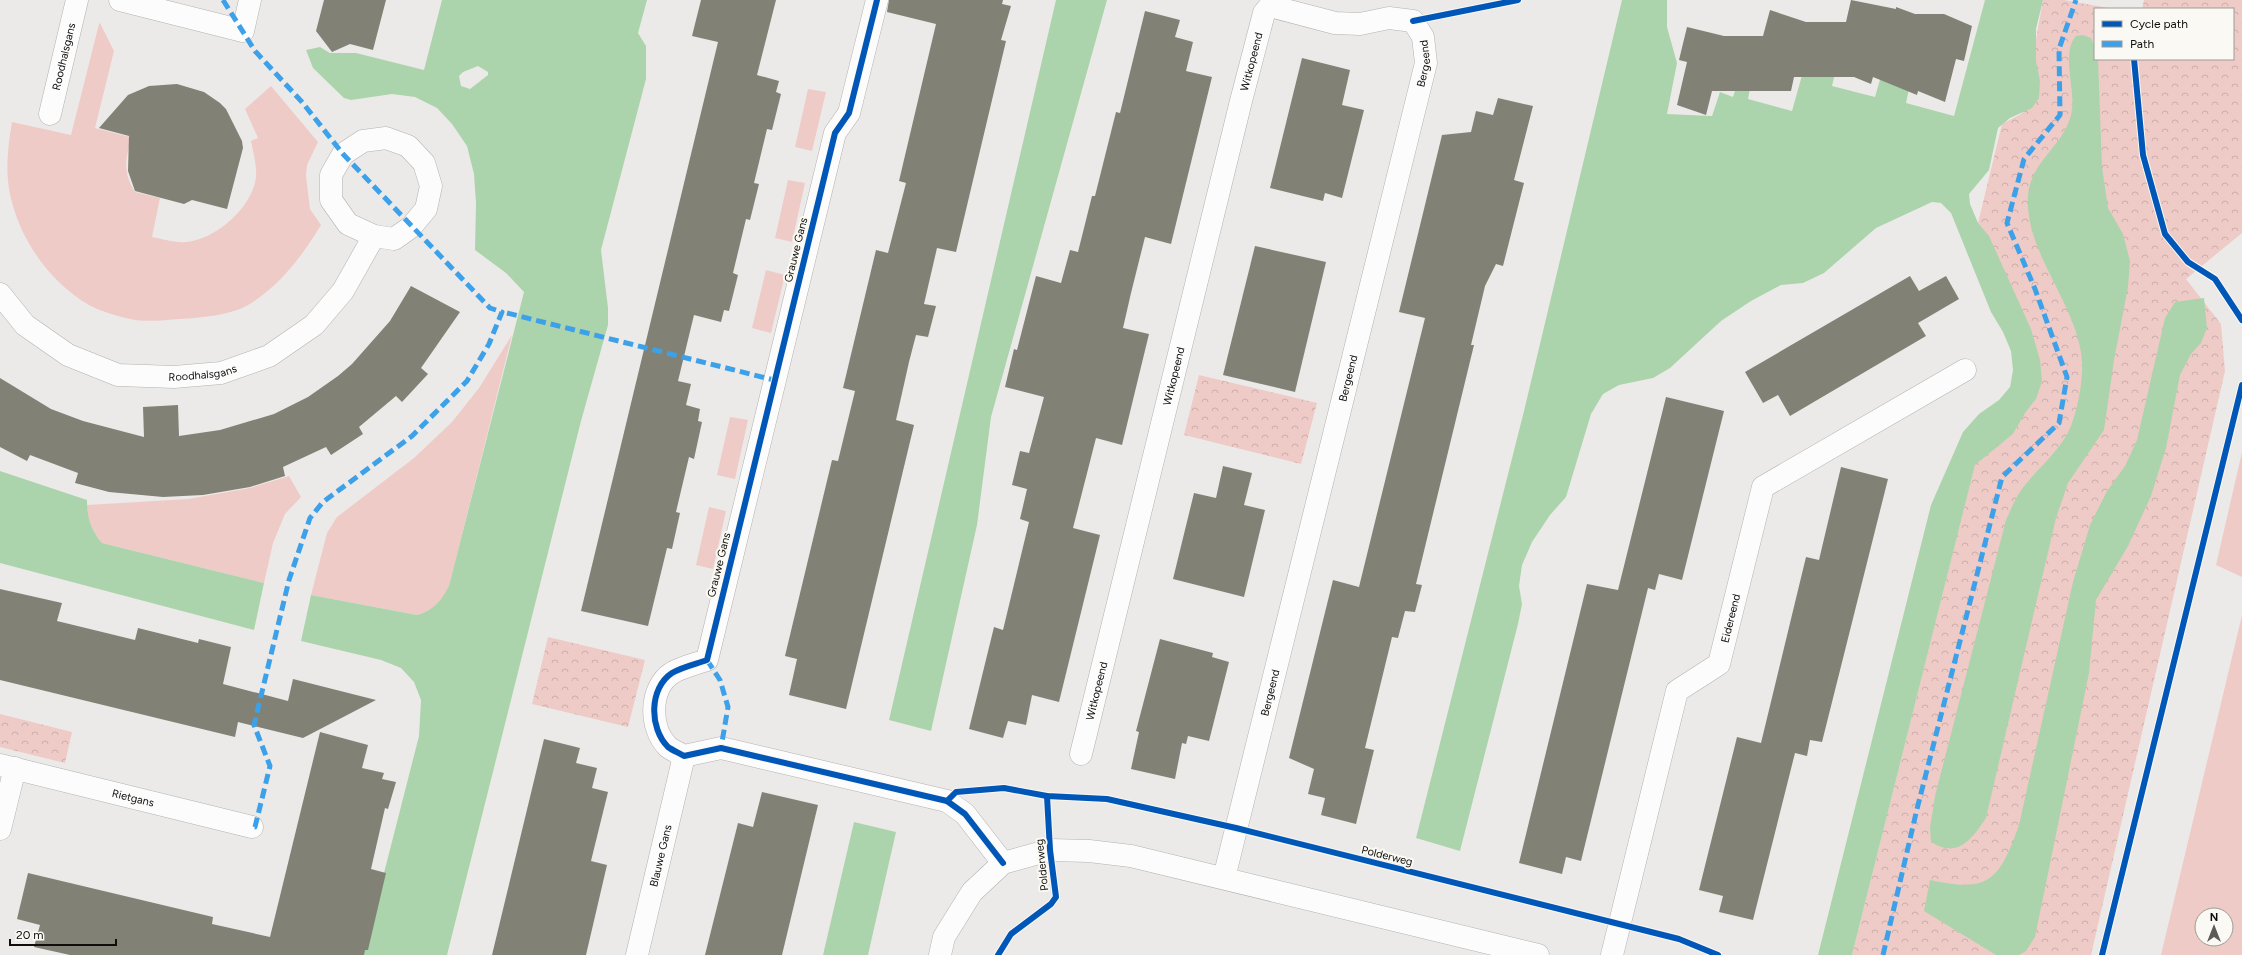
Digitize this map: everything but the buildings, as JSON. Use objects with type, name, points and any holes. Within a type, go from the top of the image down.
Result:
[{"type":"street","name":"Roodhalsgans","points":[[50,114],[77,0]]},
{"type":"street","points":[[120,0],[243,31],[250,0]]},
{"type":"street","name":"Grauwe Gans","points":[[684,756],[668,746],[658,730],[653,710],[660,686],[672,673],[707,660],[836,133],[849,113],[878,0]]},
{"type":"street","name":"Witkopeend","points":[[1081,754],[1241,101],[1264,13],[1271,3]]},
{"type":"street","name":"Bergeend","points":[[1224,878],[1426,63],[1423,38],[1413,21],[1389,18],[1360,24],[1336,23],[1271,3]]},
{"type":"street","points":[[386,138],[408,146],[424,163],[431,186],[426,209],[411,227],[394,239],[374,236],[348,224],[331,200],[331,176],[343,154],[363,141],[386,138]]},
{"type":"street","name":"Roodhalsgans","points":[[0,294],[25,325],[68,355],[118,375],[174,377],[221,373],[269,356],[314,325],[343,291],[374,236]]},
{"type":"street","name":"Eidereend","points":[[1612,955],[1677,691],[1719,664],[1763,487],[1966,370]]},
{"type":"street","points":[[684,756],[721,748],[947,801],[965,814],[1003,862]]},
{"type":"street","name":"Blauwe Gans","points":[[637,955],[684,756]]},
{"type":"street","name":"Rietgans","points":[[0,829],[8,766],[252,826]]},
{"type":"street","name":"Polderweg","points":[[940,955],[944,937],[972,892],[1003,862],[1050,850],[1088,851],[1131,856],[1538,955]]},
{"type":"green space","points":[[2043,0],[2064,0],[2108,8],[2094,8],[2094,60],[2234,60],[2234,8],[2142,8],[2144,0],[2242,0],[2242,233],[2186,279],[2221,324],[2225,371],[2091,955],[1852,955],[1975,464],[2013,434],[2042,381],[1978,223],[2002,124],[2023,113]]},
{"type":"green space","points":[[100,23],[114,51],[95,128],[134,138],[128,151],[126,165],[131,186],[135,192],[160,198],[152,237],[178,242],[197,240],[209,235],[231,220],[248,200],[256,177],[251,141],[258,138],[245,109],[271,86],[318,142],[307,165],[306,176],[310,209],[321,225],[298,259],[280,280],[248,305],[224,314],[188,319],[146,321],[117,316],[94,308],[74,295],[49,271],[28,242],[14,210],[8,185],[9,140],[12,122],[71,135]]},
{"type":"green space","points":[[808,89],[826,92],[812,151],[795,147]]},
{"type":"green space","points":[[788,180],[805,183],[792,242],[775,238]]},
{"type":"green space","points":[[766,270],[785,275],[771,333],[752,328]]},
{"type":"green space","points":[[512,335],[449,587],[440,601],[432,608],[417,615],[311,595],[327,533],[337,517],[414,458],[452,422],[479,388]]},
{"type":"green space","points":[[1199,375],[1317,403],[1301,464],[1184,435]]},
{"type":"green space","points":[[730,417],[748,420],[735,479],[717,475]]},
{"type":"green space","points":[[2242,452],[2242,577],[2216,565]]},
{"type":"green space","points":[[289,476],[301,497],[285,514],[273,543],[264,583],[102,543],[95,534],[88,516],[87,505],[188,499],[250,488]]},
{"type":"green space","points":[[709,507],[726,511],[713,569],[696,565]]},
{"type":"green space","points":[[2242,615],[2242,955],[2161,955]]},
{"type":"green space","points":[[548,637],[645,660],[628,727],[532,704]]},
{"type":"green space","points":[[0,714],[72,732],[65,763],[0,747]]},
{"type":"shaded area","points":[[442,0],[647,0],[638,33],[646,46],[646,79],[601,250],[608,308],[608,325],[581,421],[447,955],[363,955],[419,736],[421,700],[414,682],[401,668],[381,660],[301,641],[311,595],[417,615],[432,608],[443,596],[449,586],[524,292],[506,273],[475,250],[476,203],[474,174],[467,146],[452,124],[437,108],[415,97],[392,94],[351,100],[344,98],[313,68],[306,50],[320,47],[330,53],[356,53],[424,70]],"holes":[[[478,66],[488,72],[488,75],[470,89],[461,86],[459,76],[463,72]]]},
{"type":"shaded area","points":[[1056,0],[1107,0],[991,417],[977,525],[931,731],[889,720]]},
{"type":"shaded area","points":[[1622,0],[1667,0],[1667,27],[1677,63],[1667,114],[1712,116],[1720,92],[1733,97],[1748,50],[1757,52],[1748,99],[1792,111],[1806,61],[1842,45],[1832,86],[1875,97],[1889,48],[1916,56],[1906,103],[1954,116],[1985,0],[2043,0],[2036,29],[2036,61],[2040,81],[2039,98],[2032,108],[2010,118],[1998,128],[1989,170],[1969,194],[1970,204],[1978,223],[1989,236],[2031,329],[2040,360],[2042,381],[2036,399],[2025,413],[2013,434],[1975,465],[1852,955],[1818,955],[1931,505],[1963,432],[1979,414],[1999,400],[2010,387],[2013,370],[2011,351],[2003,332],[1991,312],[1951,213],[1941,203],[1932,202],[1876,228],[1824,273],[1803,283],[1781,285],[1751,301],[1721,321],[1670,368],[1653,378],[1619,385],[1603,394],[1591,414],[1566,497],[1550,515],[1532,542],[1522,565],[1519,586],[1522,604],[1518,624],[1460,851],[1416,838],[1524,411]]},
{"type":"shaded area","points":[[2083,35],[2091,38],[2094,45],[2094,60],[2098,60],[2102,167],[2108,208],[2123,234],[2130,261],[2128,287],[2114,360],[2104,430],[2068,483],[2056,518],[1986,818],[1970,839],[1963,844],[1957,847],[1941,847],[1931,842],[1930,828],[1935,796],[2006,520],[2016,498],[2024,486],[2066,436],[2073,420],[2080,393],[2082,373],[2081,350],[2075,328],[2066,306],[2044,263],[2035,241],[2029,219],[2028,196],[2030,183],[2035,172],[2064,132],[2069,121],[2072,101],[2069,52],[2076,36]]},
{"type":"shaded area","points":[[2204,298],[2207,328],[2201,343],[2191,354],[2180,375],[2166,448],[2151,496],[2128,546],[2096,600],[2089,673],[2035,937],[2026,951],[2019,955],[1996,955],[1924,911],[1930,880],[1950,884],[1966,885],[1979,883],[1989,878],[1998,870],[2005,859],[2019,825],[2073,582],[2090,525],[2107,491],[2125,466],[2137,440],[2165,318],[2175,302]]},
{"type":"shaded area","points":[[0,471],[87,500],[90,523],[102,543],[264,583],[254,630],[0,563]]},
{"type":"shaded area","points":[[854,822],[896,832],[868,955],[823,955]]},
{"type":"marked path","points":[[223,0],[255,51],[302,102],[343,154],[490,308],[502,312],[489,344],[467,381],[412,436],[323,502],[310,518],[289,580],[254,725],[270,766],[255,827],[252,827]]},
{"type":"marked path","points":[[1883,955],[1917,809],[2002,477],[2059,423],[2067,377],[2035,289],[2007,223],[2024,159],[2060,115],[2059,49],[2076,0]]},
{"type":"marked path","points":[[507,313],[774,380]]},
{"type":"marked path","points":[[707,660],[720,680],[728,707],[721,748]]},
{"type":"cycle path","points":[[877,0],[849,113],[835,133],[707,660],[676,671],[664,680],[659,688],[656,698],[654,708],[655,719],[657,730],[668,747],[684,756],[721,748],[947,801],[965,814],[1003,863]]},
{"type":"cycle path","points":[[1413,21],[1518,0]]},
{"type":"cycle path","points":[[2134,60],[2143,155],[2165,234],[2188,262],[2215,279],[2242,320]]},
{"type":"cycle path","points":[[2102,955],[2242,385]]},
{"type":"cycle path","points":[[947,801],[956,792],[1004,788],[1047,796],[1107,799],[1236,828],[1679,939],[1718,955]]},
{"type":"cycle path","points":[[998,955],[1011,934],[1051,904],[1056,897],[1050,850],[1047,796]]}]
